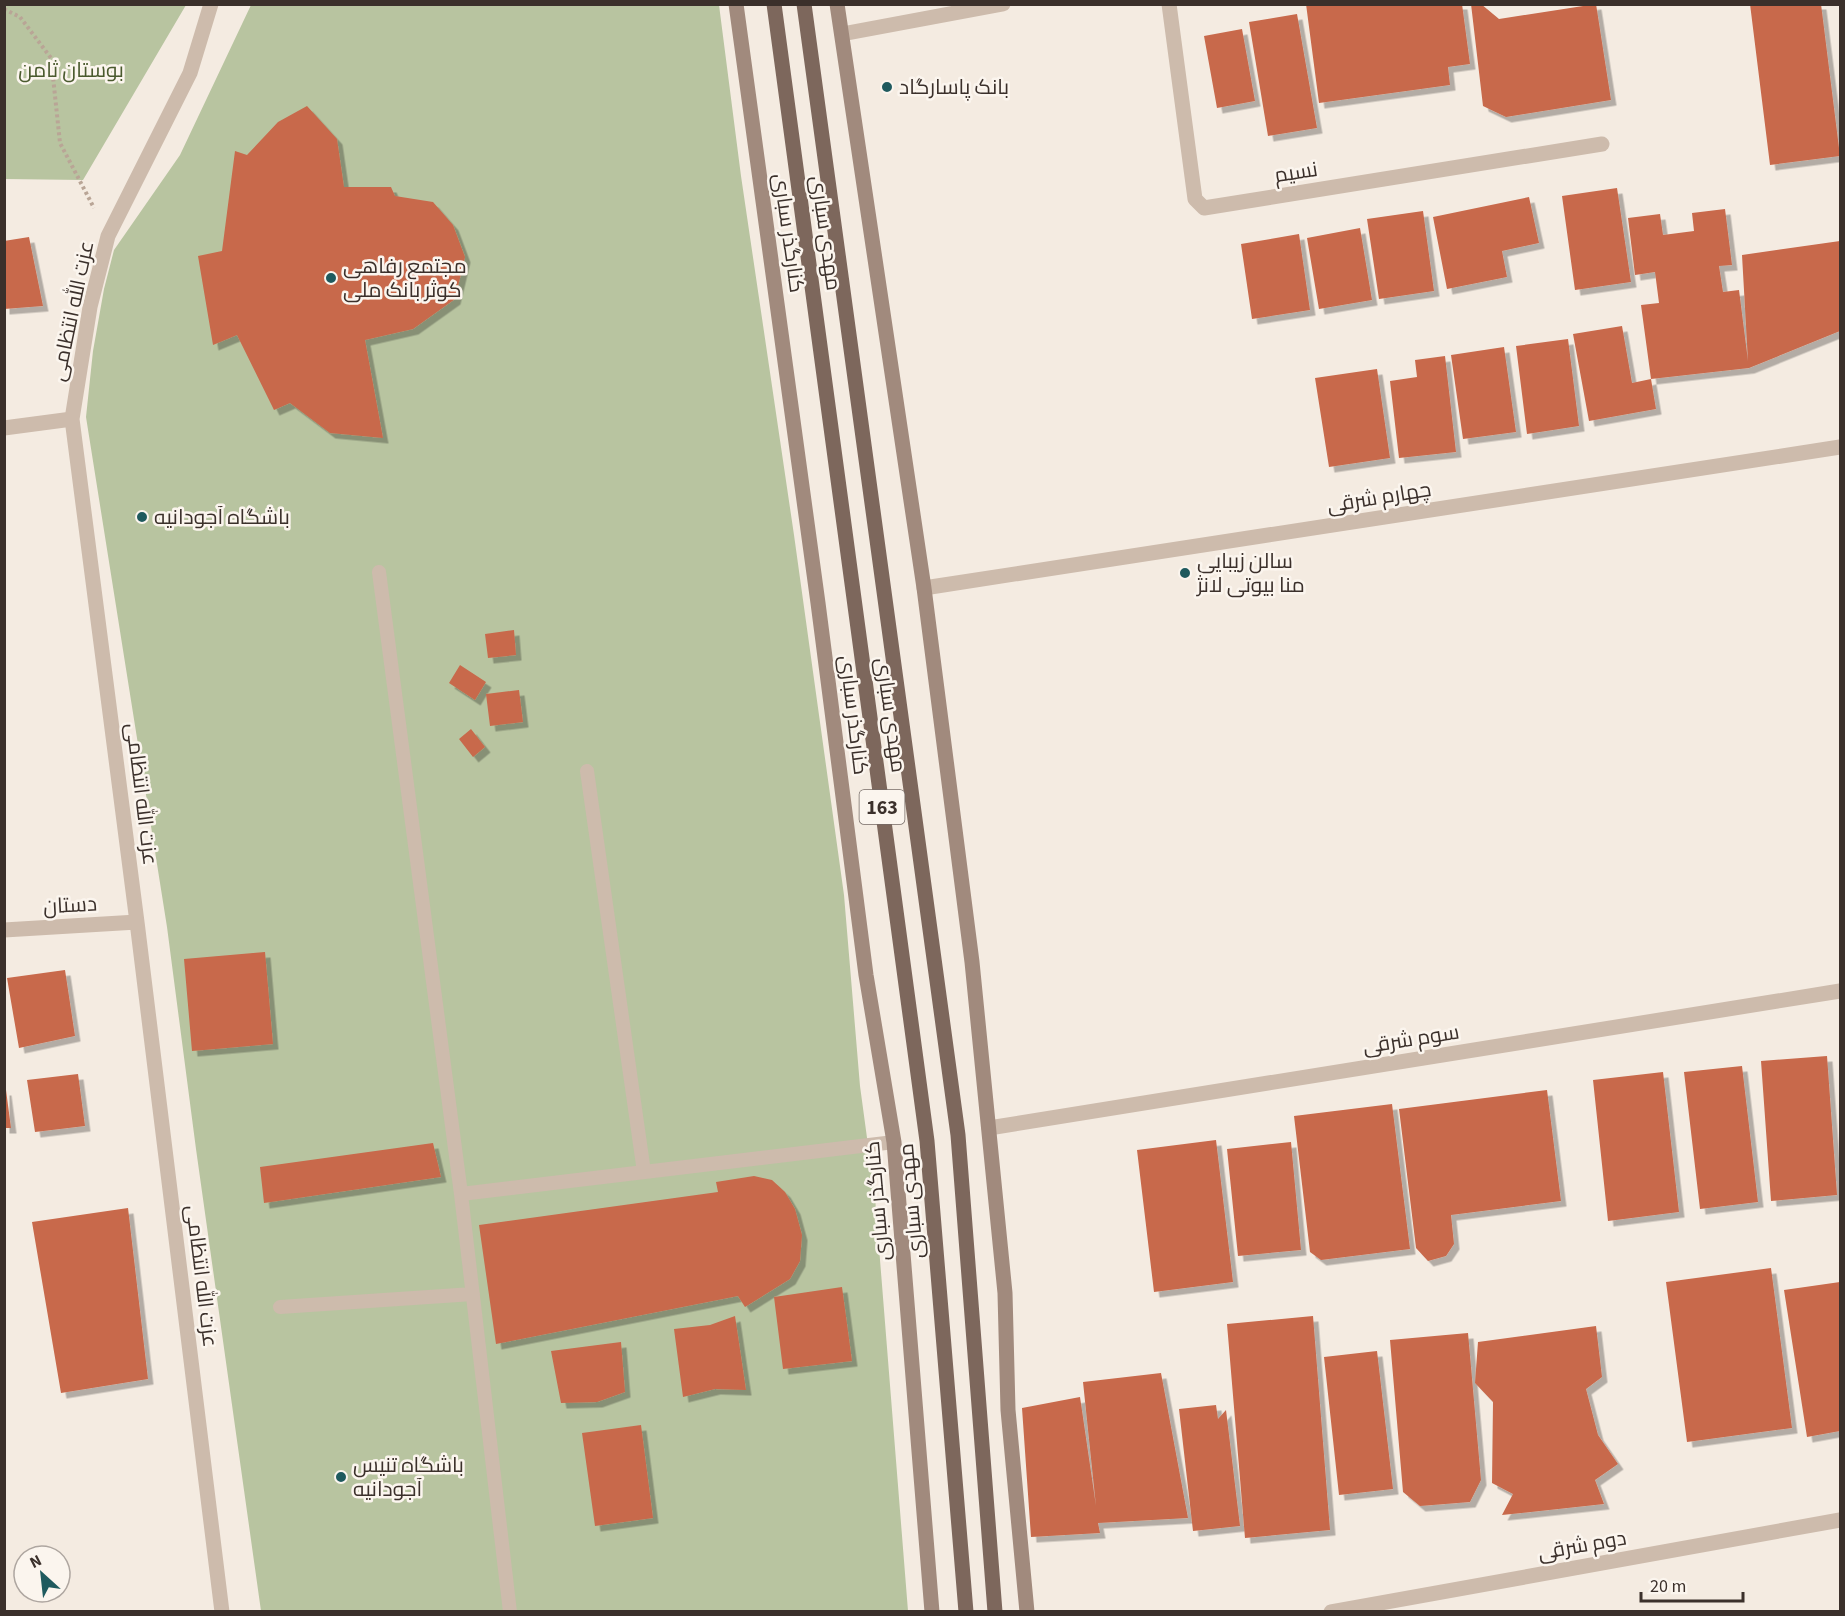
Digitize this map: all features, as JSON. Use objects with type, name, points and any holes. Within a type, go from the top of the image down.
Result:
[{"type":"main road","name":"کنارگذر سباری","points":[[736,4],[866,975],[894,1142],[932,1611]]},
{"type":"main road","name":"مهدی سباری","points":[[774,4],[927,1141],[966,1611]]},
{"type":"main road","name":"مهدی سباری","points":[[804,4],[958,1135],[995,1611]]},
{"type":"main road","points":[[837,4],[924,588],[972,962],[1005,1293],[1008,1410],[1027,1611]]},
{"type":"street","name":"عزت الله انتظامی","points":[[211,4],[190,73],[108,236],[90,307],[72,419],[222,1611]]},
{"type":"street","points":[[842,34],[1003,4]]},
{"type":"street","name":"نسیم","points":[[1169,4],[1195,199],[1204,208],[1602,144]]},
{"type":"street","points":[[4,428],[72,419]]},
{"type":"street","name":"چهارم شرقی","points":[[924,588],[1840,447]]},
{"type":"street","name":"دستان","points":[[4,930],[137,922]]},
{"type":"street","name":"سوم شرقی","points":[[989,1128],[1840,991]]},
{"type":"street","name":"دوم شرقی","points":[[1331,1611],[1840,1520]]},
{"type":"lane","points":[[380,572],[461,1194],[510,1611]]},
{"type":"lane","points":[[587,771],[644,1172]]},
{"type":"lane","points":[[461,1194],[894,1142]]},
{"type":"lane","points":[[280,1307],[473,1294]]},
{"type":"path","points":[[4,9],[20,17],[51,58],[60,142],[108,236]]},
{"type":"green space","name":"بوستان ثامن","points":[[5,4],[186,5],[83,180],[5,179]]},
{"type":"green space","points":[[251,5],[719,5],[741,176],[844,895],[860,1086],[875,1197],[908,1611],[261,1611],[167,927],[86,417],[93,351],[104,289],[114,250],[180,155]]},
{"type":"building","points":[[1306,4],[1462,4],[1470,64],[1448,67],[1450,85],[1319,103]]},
{"type":"building","points":[[1471,4],[1481,4],[1499,19],[1596,4],[1611,100],[1506,117],[1483,106]]},
{"type":"building","points":[[1750,4],[1821,4],[1840,156],[1770,165]]},
{"type":"building","points":[[1297,14],[1317,128],[1268,136],[1249,22]]},
{"type":"building","points":[[1242,29],[1255,101],[1217,108],[1204,36]]},
{"type":"building","name":"مجتمع رفاهی کوثر بانک ملی","points":[[307,106],[337,139],[344,187],[391,187],[395,196],[433,202],[453,225],[465,257],[455,299],[413,329],[365,340],[383,438],[330,433],[290,403],[274,410],[237,335],[213,345],[198,256],[222,251],[235,151],[247,155],[278,122]]},
{"type":"building","points":[[1617,188],[1631,282],[1575,290],[1562,196]]},
{"type":"building","points":[[1529,197],[1539,243],[1502,251],[1507,277],[1447,289],[1433,217]]},
{"type":"building","points":[[1725,209],[1732,265],[1719,266],[1723,292],[1739,290],[1748,361],[1742,255],[1840,241],[1840,331],[1749,368],[1651,379],[1641,305],[1659,303],[1655,272],[1635,275],[1628,218],[1660,214],[1663,235],[1694,231],[1692,213]]},
{"type":"building","points":[[1423,211],[1434,291],[1379,299],[1367,219]]},
{"type":"building","points":[[1360,228],[1372,300],[1319,309],[1307,238]]},
{"type":"building","points":[[1299,234],[1310,310],[1252,319],[1241,244]]},
{"type":"building","points":[[29,237],[43,306],[4,309],[4,241]]},
{"type":"building","points":[[1622,326],[1632,383],[1651,379],[1656,409],[1589,421],[1573,334]]},
{"type":"building","points":[[1568,339],[1579,426],[1527,434],[1516,346]]},
{"type":"building","points":[[1504,347],[1516,432],[1463,439],[1451,355]]},
{"type":"building","points":[[1445,356],[1456,452],[1399,458],[1390,381],[1417,377],[1415,360]]},
{"type":"building","points":[[1377,369],[1390,458],[1329,467],[1315,378]]},
{"type":"building","points":[[514,630],[516,655],[488,658],[485,634]]},
{"type":"building","points":[[460,665],[486,682],[475,700],[449,683]]},
{"type":"building","points":[[519,690],[523,722],[490,726],[486,694]]},
{"type":"building","points":[[471,729],[485,747],[473,757],[459,739]]},
{"type":"building","points":[[265,952],[273,1044],[192,1051],[184,959]]},
{"type":"building","points":[[65,970],[75,1036],[19,1048],[7,978]]},
{"type":"building","points":[[1827,1056],[1837,1195],[1771,1201],[1761,1061]]},
{"type":"building","points":[[1742,1066],[1758,1202],[1700,1209],[1684,1072]]},
{"type":"building","points":[[1663,1072],[1679,1212],[1608,1221],[1593,1080]]},
{"type":"building","points":[[78,1074],[85,1126],[35,1132],[27,1080]]},
{"type":"building","points":[[4,1090],[6,1090],[11,1128],[4,1128]]},
{"type":"building","points":[[1547,1090],[1561,1201],[1451,1215],[1454,1244],[1446,1256],[1428,1261],[1416,1248],[1399,1109]]},
{"type":"building","points":[[1392,1104],[1410,1249],[1321,1260],[1310,1252],[1294,1116]]},
{"type":"building","points":[[1216,1140],[1233,1282],[1154,1292],[1137,1150]]},
{"type":"building","points":[[1291,1142],[1301,1250],[1238,1256],[1227,1149]]},
{"type":"building","points":[[433,1143],[441,1177],[264,1203],[260,1167]]},
{"type":"building","points":[[754,1176],[772,1180],[785,1192],[795,1209],[802,1235],[800,1261],[790,1279],[745,1307],[738,1296],[496,1344],[479,1225],[718,1192],[716,1182]]},
{"type":"building","points":[[128,1208],[148,1379],[61,1393],[32,1222]]},
{"type":"building","points":[[1771,1268],[1792,1428],[1687,1442],[1666,1282]]},
{"type":"building","points":[[1840,1282],[1840,1431],[1807,1437],[1784,1290]]},
{"type":"building","points":[[842,1287],[852,1361],[783,1369],[774,1297]]},
{"type":"building","points":[[735,1316],[746,1390],[715,1389],[683,1397],[674,1329],[710,1325]]},
{"type":"building","points":[[1313,1316],[1330,1530],[1245,1538],[1227,1324]]},
{"type":"building","points":[[1596,1326],[1602,1377],[1586,1389],[1598,1435],[1618,1464],[1595,1480],[1604,1504],[1502,1515],[1513,1494],[1492,1483],[1493,1402],[1475,1383],[1478,1342]]},
{"type":"building","points":[[1468,1333],[1481,1480],[1470,1502],[1420,1506],[1403,1492],[1390,1340]]},
{"type":"building","points":[[621,1342],[625,1392],[597,1402],[561,1403],[551,1351]]},
{"type":"building","points":[[1377,1351],[1393,1489],[1339,1495],[1324,1357]]},
{"type":"building","points":[[1161,1373],[1188,1518],[1098,1523],[1100,1533],[1031,1537],[1022,1408],[1080,1397],[1096,1506],[1083,1382]]},
{"type":"building","points":[[1216,1405],[1218,1419],[1226,1410],[1240,1526],[1193,1531],[1179,1409]]},
{"type":"building","points":[[641,1425],[653,1518],[595,1526],[582,1433]]},
{"type":"place","name":"بانک پاسارگاد","points":[[887,87]]},
{"type":"place","name":"مجتمع رفاهی کوثر بانک ملی","points":[[331,278]]},
{"type":"place","name":"باشگاه آجودانیه","points":[[142,517]]},
{"type":"place","name":"سالن زیبایی منا بیوتی لانژ","points":[[1185,573]]},
{"type":"place","name":"باشگاه تنیس آجودانیه","points":[[341,1477]]}]
